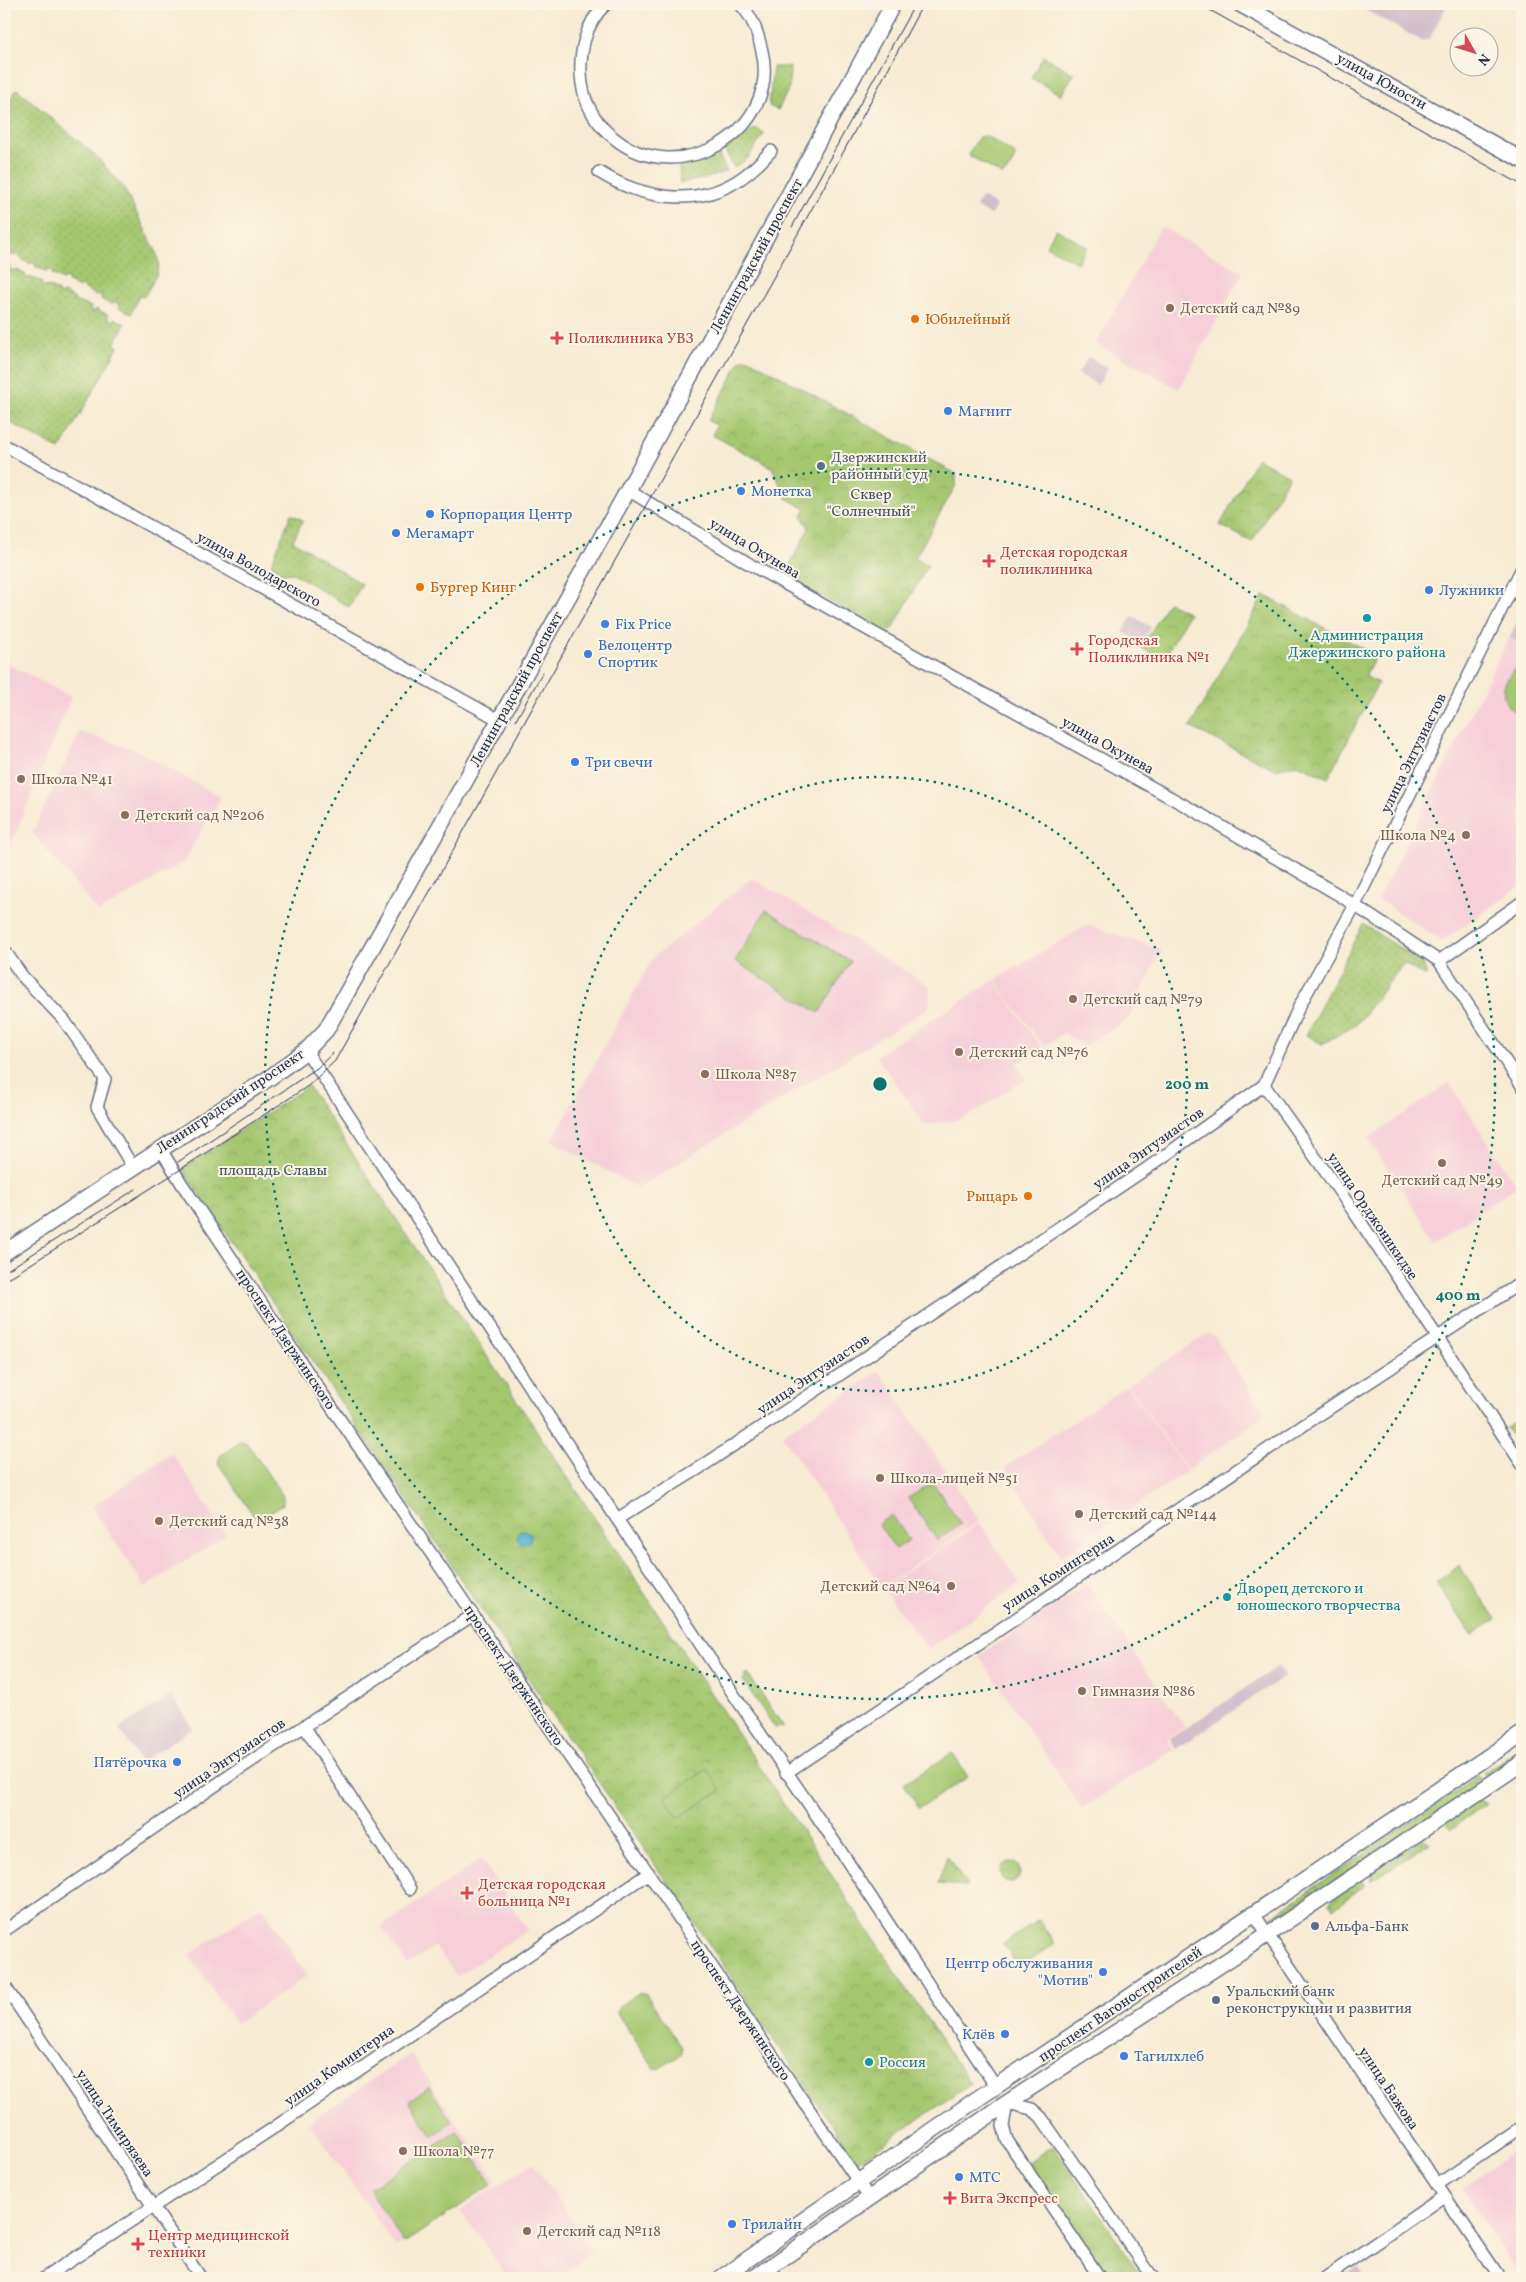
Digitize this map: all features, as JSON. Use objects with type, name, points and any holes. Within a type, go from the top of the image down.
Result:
[{"type":"main road","name":"Ленинградский проспект","points":[[4,1252],[132,1166],[272,1076],[306,1051],[326,1030],[628,490],[893,4]]},
{"type":"main road","name":"улица Юности","points":[[1240,4],[1522,160]]},
{"type":"main road","name":"проспект Вагоностроителей","points":[[731,2276],[857,2182],[1522,1734]]},
{"type":"main road","name":"проспект Вагоностроителей","points":[[754,2278],[1007,2103],[1268,1934],[1522,1763]]},
{"type":"main road","points":[[996,2087],[1007,2103]]},
{"type":"street","points":[[606,4],[590,26],[581,53],[580,72],[589,108],[602,126],[628,148],[649,156],[675,159],[707,151],[728,139],[754,111],[764,80],[765,63],[753,21],[740,4]]},
{"type":"street","points":[[599,172],[621,185],[645,194],[677,197],[723,188],[737,182],[771,151]]},
{"type":"street","name":"улица Володарского","points":[[4,445],[499,720]]},
{"type":"street","name":"улица Окунева","points":[[628,490],[751,565],[1143,782],[1355,905],[1439,962],[1522,1086]]},
{"type":"street","name":"улица Энтузиастов","points":[[617,1519],[701,1467],[847,1370],[1146,1169],[1264,1085],[1299,1007],[1355,905],[1522,568]]},
{"type":"street","points":[[1439,962],[1522,902]]},
{"type":"street","points":[[4,950],[23,977],[64,1020],[104,1079],[97,1107],[132,1166]]},
{"type":"street","points":[[306,1051],[786,1773],[836,1844],[996,2087]]},
{"type":"street","name":"улица Орджоникидзе","points":[[1264,1085],[1522,1464]]},
{"type":"street","name":"проспект Дзержинского","points":[[160,1148],[302,1363],[870,2199]]},
{"type":"street","name":"улица Коминтерна","points":[[786,1773],[1301,1427],[1522,1282]]},
{"type":"street","name":"улица Энтузиастов","points":[[4,1930],[304,1726],[473,1615]]},
{"type":"street","points":[[304,1726],[410,1889]]},
{"type":"street","name":"улица Коминтерна","points":[[44,2278],[268,2131],[649,1873]]},
{"type":"street","name":"улица Бажова","points":[[1254,1914],[1500,2278]]},
{"type":"street","name":"улица Тимирязева","points":[[4,1985],[201,2278]]},
{"type":"street","points":[[1100,2278],[1006,2140],[1003,2126],[1007,2103],[1032,2109],[1041,2117],[1153,2278]]},
{"type":"street","points":[[1437,2185],[1522,2127]]},
{"type":"street","points":[[1325,2278],[1444,2196]]},
{"type":"shaded area","points":[[1354,4],[1448,4],[1429,39],[1422,41]]},
{"type":"shaded area","points":[[981,197],[996,205],[991,215],[976,207]]},
{"type":"shaded area","name":"Детский сад №89","points":[[1161,227],[1243,272],[1179,389],[1096,344]]},
{"type":"shaded area","points":[[1088,357],[1108,368],[1098,385],[1078,374]]},
{"type":"shaded area","points":[[1522,611],[1522,645],[1509,638]]},
{"type":"shaded area","points":[[1132,616],[1151,627],[1142,643],[1123,632]]},
{"type":"shaded area","name":"Школа №4","points":[[1509,638],[1522,646],[1522,885],[1442,941],[1378,899]]},
{"type":"shaded area","name":"Школа №41","points":[[4,662],[71,697],[4,861]]},
{"type":"shaded area","name":"Детский сад №206","points":[[80,732],[136,750],[221,797],[184,862],[99,912],[32,833]]},
{"type":"shaded area","name":"Школа №87","points":[[752,878],[930,986],[929,1008],[638,1188],[552,1141],[653,958]]},
{"type":"shaded area","name":"Детский сад №79","points":[[1088,925],[1162,950],[1128,1019],[1083,1047],[1064,1033],[1044,1047],[995,980]]},
{"type":"shaded area","name":"Детский сад №76","points":[[994,980],[1042,1048],[1016,1064],[1026,1079],[964,1119],[925,1125],[876,1056]]},
{"type":"shaded area","name":"Детский сад №49","points":[[1449,1083],[1517,1186],[1436,1241],[1368,1139]]},
{"type":"shaded area","points":[[1208,1334],[1214,1336],[1266,1414],[1188,1470],[1128,1385]]},
{"type":"shaded area","name":"Школа-лицей №51","points":[[879,1371],[979,1521],[882,1587],[782,1435]]},
{"type":"shaded area","name":"Детский сад №144","points":[[1127,1386],[1187,1471],[1061,1557],[1005,1467]]},
{"type":"shaded area","name":"Детский сад №38","points":[[172,1453],[226,1535],[145,1587],[92,1507]]},
{"type":"shaded area","name":"Детский сад №64","points":[[980,1523],[1020,1584],[928,1649],[883,1588]]},
{"type":"shaded area","name":"Гимназия №86","points":[[1087,1584],[1185,1727],[1167,1739],[1173,1749],[1082,1809],[979,1656]]},
{"type":"shaded area","points":[[1278,1666],[1285,1676],[1176,1749],[1170,1739]]},
{"type":"shaded area","points":[[171,1695],[193,1728],[141,1762],[119,1728]]},
{"type":"shaded area","name":"Детская городская больница №1","points":[[481,1859],[528,1930],[457,1976],[435,1946],[408,1965],[381,1927]]},
{"type":"shaded area","points":[[262,1906],[307,1976],[236,2024],[189,1955]]},
{"type":"shaded area","name":"Школа №77","points":[[411,2054],[496,2181],[396,2247],[309,2122]]},
{"type":"shaded area","points":[[1522,2146],[1522,2278],[1521,2278],[1462,2188]]},
{"type":"shaded area","name":"Детский сад №118","points":[[533,2163],[594,2252],[557,2278],[508,2278],[460,2210]]},
{"type":"shaded area","points":[[1357,2267],[1364,2278],[1346,2278],[1345,2275]]},
{"type":"green space","points":[[1043,56],[1074,74],[1061,95],[1031,78]]},
{"type":"green space","points":[[773,67],[790,67],[789,88],[778,110],[769,106]]},
{"type":"green space","points":[[17,89],[95,155],[123,187],[156,251],[159,264],[156,276],[144,297],[139,296],[131,314],[118,307],[119,304],[114,302],[112,305],[101,299],[102,296],[97,294],[96,296],[81,286],[79,288],[68,282],[69,280],[65,278],[63,280],[52,274],[53,272],[48,269],[47,272],[35,266],[36,264],[31,262],[30,264],[21,259],[22,257],[16,254],[14,256],[4,250],[4,104],[6,105]]},
{"type":"green space","points":[[755,128],[764,134],[748,158],[734,168],[725,150]]},
{"type":"green space","points":[[986,136],[1015,154],[1011,166],[1002,175],[970,156],[969,153],[979,137]]},
{"type":"green space","points":[[718,154],[727,171],[708,178],[680,183],[679,165]]},
{"type":"green space","points":[[1056,229],[1087,247],[1077,263],[1046,246]]},
{"type":"green space","points":[[4,263],[10,266],[9,269],[17,270],[25,274],[29,279],[30,277],[42,282],[41,285],[58,291],[57,293],[62,295],[63,293],[75,299],[74,301],[91,307],[90,310],[95,312],[96,309],[108,315],[107,318],[112,321],[114,318],[125,324],[114,344],[118,347],[60,450],[4,419]]},
{"type":"green space","name":"Сквер \"Солнечный\"","points":[[747,358],[956,474],[956,485],[915,558],[928,565],[893,628],[886,632],[784,576],[809,528],[802,516],[806,509],[786,498],[772,467],[712,435],[717,425],[708,421],[741,360]]},
{"type":"green space","points":[[1257,458],[1289,476],[1252,542],[1220,525]]},
{"type":"green space","points":[[291,514],[303,520],[293,541],[362,584],[349,607],[293,573],[274,574],[272,562]]},
{"type":"green space","points":[[1264,595],[1376,656],[1365,676],[1378,683],[1328,778],[1297,764],[1275,769],[1190,727]]},
{"type":"green space","points":[[1168,602],[1189,613],[1163,660],[1142,648]]},
{"type":"green space","points":[[1522,664],[1522,717],[1508,705],[1504,691],[1509,677]]},
{"type":"green space","points":[[766,910],[850,961],[819,1013],[735,961]]},
{"type":"green space","points":[[1363,924],[1423,963],[1427,975],[1423,976],[1404,963],[1356,1025],[1322,1044],[1306,1035]]},
{"type":"green space","name":"площадь Славы","points":[[308,1086],[970,2084],[857,2162],[182,1169]]},
{"type":"green space","points":[[1514,1423],[1522,1434],[1522,1452],[1506,1428]]},
{"type":"green space","points":[[241,1441],[247,1443],[283,1496],[283,1504],[259,1519],[254,1516],[218,1463],[220,1456]]},
{"type":"green space","points":[[933,1483],[961,1524],[937,1540],[908,1498]]},
{"type":"green space","points":[[892,1515],[909,1540],[896,1549],[878,1524]]},
{"type":"green space","points":[[1459,1566],[1496,1619],[1472,1635],[1436,1582]]},
{"type":"green space","points":[[747,1673],[784,1727],[775,1728],[743,1681]]},
{"type":"green space","points":[[1522,1746],[1522,1757],[1488,1780],[1483,1773]]},
{"type":"green space","points":[[952,1753],[968,1777],[919,1808],[904,1784]]},
{"type":"green space","points":[[707,1769],[721,1790],[678,1818],[665,1798]]},
{"type":"green space","points":[[1478,1776],[1483,1784],[1277,1924],[1272,1916]]},
{"type":"green space","points":[[1478,1799],[1486,1804],[1451,1829],[1445,1823]]},
{"type":"green space","points":[[1423,1838],[1430,1843],[1371,1881],[1370,1872]]},
{"type":"green space","points":[[947,1856],[967,1886],[938,1884]]},
{"type":"green space","points":[[1010,1862],[1017,1865],[1020,1872],[1017,1879],[1010,1882],[1003,1879],[1000,1872],[1003,1865]]},
{"type":"green space","points":[[1360,1879],[1365,1885],[1334,1908],[1329,1902]]},
{"type":"green space","points":[[1039,1920],[1055,1944],[1019,1968],[1003,1944]]},
{"type":"green space","points":[[640,1992],[646,1994],[682,2047],[682,2054],[658,2069],[653,2067],[617,2013],[619,2006]]},
{"type":"green space","points":[[429,2087],[452,2122],[432,2136],[409,2101]]},
{"type":"green space","points":[[457,2131],[492,2185],[404,2243],[369,2189]]},
{"type":"green space","points":[[1053,2146],[1143,2278],[1107,2278],[1028,2162]]},
{"type":"water","points":[[524,1530],[529,1532],[531,1537],[529,1542],[524,1544],[519,1542],[517,1537],[519,1532]]},
{"type":"tram line","points":[[792,227],[915,4]]},
{"type":"tram line","points":[[4,1281],[308,1086],[335,1061],[838,162],[923,4]]},
{"type":"tram line","points":[[1199,4],[1522,185]]},
{"type":"tram line","points":[[516,720],[543,672]]},
{"type":"tram line","points":[[178,1162],[317,1068],[333,1053]]},
{"type":"tram line","points":[[4,1272],[136,1189]]},
{"type":"place","name":"Детский сад №89","points":[[1170,308]]},
{"type":"place","name":"Юбилейный","points":[[915,319]]},
{"type":"place","name":"Поликлиника УВЗ","points":[[557,338]]},
{"type":"place","name":"Магнит","points":[[948,411]]},
{"type":"place","name":"Дзержинский районный суд","points":[[821,466]]},
{"type":"place","name":"Монетка","points":[[741,491]]},
{"type":"place","name":"Корпорация Центр","points":[[430,514]]},
{"type":"place","name":"Мегамарт","points":[[396,533]]},
{"type":"place","name":"Детская городская поликлиника","points":[[989,561]]},
{"type":"place","name":"Бургер Кинг","points":[[420,587]]},
{"type":"place","name":"Лужники","points":[[1429,590]]},
{"type":"place","name":"Администрация Джержинского района","points":[[1367,618]]},
{"type":"place","name":"Fix Price","points":[[605,624]]},
{"type":"place","name":"Городская Поликлиника №1","points":[[1077,649]]},
{"type":"place","name":"Велоцентр Спортик","points":[[588,654]]},
{"type":"place","name":"Три свечи","points":[[575,762]]},
{"type":"place","name":"Школа №41","points":[[21,779]]},
{"type":"place","name":"Детский сад №206","points":[[125,815]]},
{"type":"place","name":"Школа №4","points":[[1466,835]]},
{"type":"place","name":"Детский сад №79","points":[[1073,999]]},
{"type":"place","name":"Детский сад №76","points":[[959,1052]]},
{"type":"place","name":"Школа №87","points":[[705,1074]]},
{"type":"place","name":"Детский сад №49","points":[[1442,1163]]},
{"type":"place","name":"Рыцарь","points":[[1028,1196]]},
{"type":"place","name":"Школа-лицей №51","points":[[880,1478]]},
{"type":"place","name":"Детский сад №144","points":[[1079,1514]]},
{"type":"place","name":"Детский сад №38","points":[[159,1521]]},
{"type":"place","name":"Детский сад №64","points":[[951,1586]]},
{"type":"place","name":"Дворец детского и юношеского творчества","points":[[1227,1597]]},
{"type":"place","name":"Гимназия №86","points":[[1082,1691]]},
{"type":"place","name":"Пятёрочка","points":[[177,1762]]},
{"type":"place","name":"Детская городская больница №1","points":[[467,1893]]},
{"type":"place","name":"Альфа-Банк","points":[[1315,1926]]},
{"type":"place","name":"Центр обслуживания \"Мотив\"","points":[[1103,1972]]},
{"type":"place","name":"Уральский банк реконструкции и развития","points":[[1216,2000]]},
{"type":"place","name":"Клёв","points":[[1005,2034]]},
{"type":"place","name":"Тагилхлеб","points":[[1124,2056]]},
{"type":"place","name":"Россия","points":[[869,2062]]},
{"type":"place","name":"Школа №77","points":[[403,2151]]},
{"type":"place","name":"МТС","points":[[959,2177]]},
{"type":"place","name":"Вита Экспресс","points":[[950,2198]]},
{"type":"place","name":"Трилайн","points":[[732,2224]]},
{"type":"place","name":"Детский сад №118","points":[[527,2231]]},
{"type":"place","name":"Центр медицинской техники","points":[[138,2244]]}]
